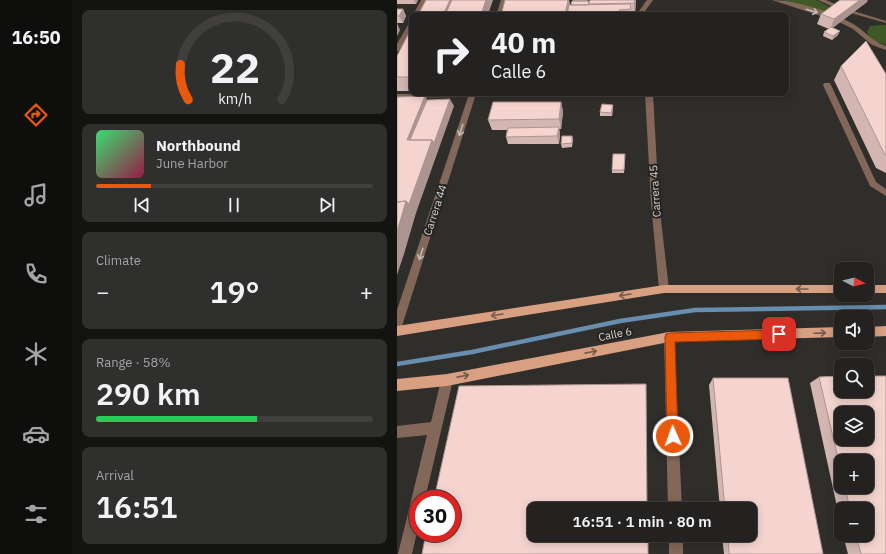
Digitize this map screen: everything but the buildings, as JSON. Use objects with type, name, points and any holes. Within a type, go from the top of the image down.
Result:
[{"type":"main road","points":[[397,331],[664,289],[834,289]]},
{"type":"main road","points":[[874,289],[886,289]]},
{"type":"main road","points":[[874,332],[886,331]]},
{"type":"main road","name":"Calle 6","points":[[397,385],[447,380],[669,337],[834,332]]},
{"type":"street","points":[[418,12],[424,0]]},
{"type":"street","points":[[500,12],[504,0]]},
{"type":"street","points":[[642,12],[649,0]]},
{"type":"street","points":[[775,0],[851,25],[872,43],[886,48]]},
{"type":"street","points":[[821,0],[842,9],[885,22]]},
{"type":"street","points":[[866,47],[863,28],[867,25],[885,22]]},
{"type":"street","points":[[397,50],[409,28]]},
{"type":"street","points":[[827,85],[873,184],[886,193]]},
{"type":"street","points":[[397,96],[409,96]]},
{"type":"street","name":"Carrera 44","points":[[397,326],[472,96]]},
{"type":"street","name":"Carrera 45","points":[[649,96],[655,203],[664,289]]},
{"type":"street","points":[[669,337],[675,502]]},
{"type":"street","points":[[420,490],[447,380]]},
{"type":"street","points":[[397,432],[435,428]]},
{"type":"street","points":[[405,554],[409,537]]},
{"type":"street","points":[[676,542],[676,554]]},
{"type":"green space","points":[[781,0],[816,0],[834,9],[826,14]]},
{"type":"green space","points":[[886,25],[886,45],[871,40],[867,32],[870,26]]},
{"type":"waterway","points":[[397,364],[472,352],[620,321],[695,310],[886,307]]},
{"type":"route","points":[[673,436],[669,337],[779,334]]}]
